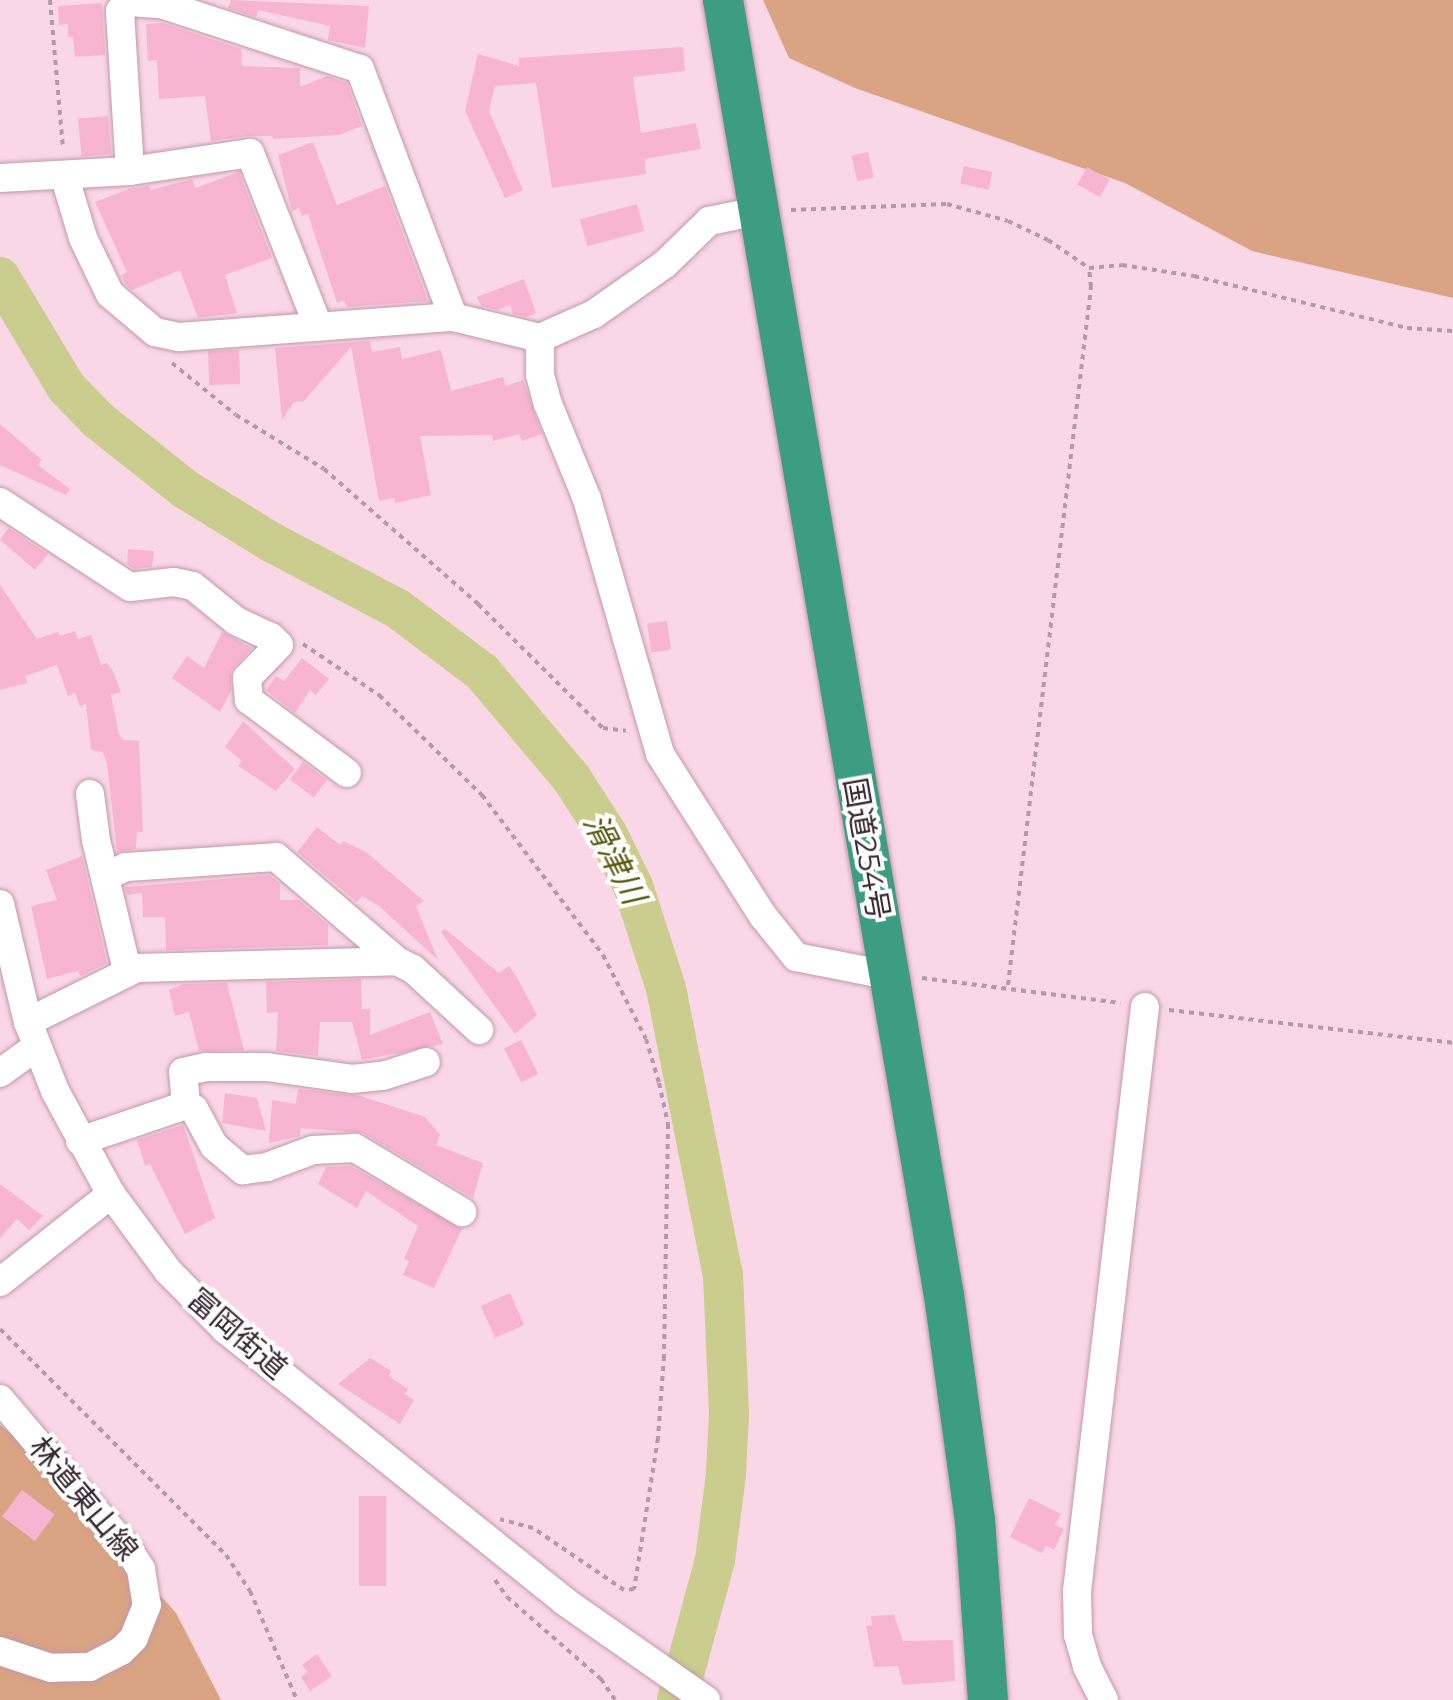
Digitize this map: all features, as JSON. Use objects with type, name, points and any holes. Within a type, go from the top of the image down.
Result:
[{"type":"highway","name":"国道254号","points":[[723,0],[887,975],[924,1168],[961,1406],[981,1587],[988,1700]]},
{"type":"street","points":[[130,171],[118,35],[120,11],[130,2],[160,4],[360,69],[453,317]]},
{"type":"street","points":[[0,178],[59,178],[250,154],[318,326]]},
{"type":"street","points":[[59,178],[110,294],[154,332],[200,337],[453,317],[540,338],[594,314],[665,264],[709,221],[758,211]]},
{"type":"street","points":[[540,338],[544,389],[587,499],[616,590],[651,734],[660,754],[763,916],[796,957],[887,975]]},
{"type":"street","points":[[0,502],[130,587],[174,582],[193,586],[236,622],[279,645],[247,678],[249,700],[347,773]]},
{"type":"street","points":[[90,794],[127,970]]},
{"type":"street","points":[[106,876],[126,867],[276,857],[397,961],[414,969],[479,1030]]},
{"type":"street","name":"富岡街道","points":[[0,904],[32,1035],[80,1141],[111,1194],[168,1271],[226,1329],[494,1544],[629,1648],[706,1700]]},
{"type":"street","points":[[0,1073],[32,1035],[127,970],[397,961]]},
{"type":"street","points":[[1104,1700],[1087,1666],[1076,1602],[1145,1007]]},
{"type":"street","points":[[426,1062],[383,1076],[352,1079],[266,1067],[206,1067],[184,1072],[186,1104],[214,1146],[242,1170],[268,1166],[313,1150],[354,1148],[462,1212]]},
{"type":"street","points":[[80,1141],[186,1104]]},
{"type":"street","points":[[0,1282],[111,1194]]},
{"type":"street","name":"林道東山線","points":[[0,1399],[130,1552],[141,1569],[147,1604],[144,1624],[134,1638],[121,1651],[90,1667],[51,1668],[0,1651]]},
{"type":"path","points":[[50,0],[59,178]]},
{"type":"path","points":[[758,211],[948,204],[1008,221],[1048,240],[1089,268],[1122,265],[1194,276],[1407,328],[1453,331]]},
{"type":"path","points":[[1008,986],[1091,286],[1089,268]]},
{"type":"path","points":[[154,332],[175,368],[236,415],[324,469],[389,522],[603,728],[651,734]]},
{"type":"path","points":[[279,645],[296,642],[312,646],[379,696],[482,795],[603,955],[646,1040],[668,1124],[664,1356],[658,1438],[634,1589],[624,1590],[514,1519],[500,1519],[489,1560],[492,1576],[507,1596],[601,1680],[615,1700]]},
{"type":"path","points":[[0,1329],[226,1555],[250,1591],[296,1700]]},
{"type":"shaded area","points":[[763,0],[1453,0],[1453,298],[1252,251],[1125,183],[855,88],[789,58]]},
{"type":"shaded area","points":[[0,1425],[24,1443],[176,1613],[221,1700],[0,1700]]},
{"type":"building","points":[[231,0],[369,6],[365,48],[328,40],[330,26],[258,10],[256,17],[228,8]]},
{"type":"building","points":[[102,3],[105,55],[75,57],[68,24],[59,25],[58,6]]},
{"type":"building","points":[[163,23],[241,49],[242,66],[300,68],[300,87],[327,76],[347,83],[362,126],[339,135],[273,139],[247,136],[211,141],[205,96],[159,99],[157,60],[148,61],[146,24]]},
{"type":"building","points":[[683,47],[685,71],[633,77],[641,133],[696,123],[701,149],[645,159],[646,174],[552,188],[536,83],[495,86],[489,111],[523,190],[505,198],[465,111],[478,54],[519,66],[519,58]]},
{"type":"building","points":[[108,116],[111,154],[81,156],[78,119]]},
{"type":"building","points":[[313,142],[337,205],[385,186],[428,301],[347,307],[344,300],[337,303],[308,214],[302,216],[299,208],[292,211],[278,155]]},
{"type":"building","points":[[868,152],[874,177],[857,181],[851,156]]},
{"type":"building","points":[[964,166],[992,172],[989,190],[960,184]]},
{"type":"building","points":[[1087,167],[1110,180],[1100,197],[1077,184]]},
{"type":"building","points":[[239,172],[272,258],[225,275],[237,313],[198,318],[180,270],[132,290],[125,284],[122,275],[127,272],[95,202],[129,189],[149,186],[151,190],[192,179],[195,188]]},
{"type":"building","points":[[637,204],[644,231],[587,246],[580,219]]},
{"type":"building","points":[[524,279],[536,313],[526,317],[513,314],[510,305],[497,310],[481,306],[477,297]]},
{"type":"building","points":[[370,341],[372,352],[400,347],[402,359],[441,350],[451,391],[503,377],[506,386],[523,380],[542,434],[522,441],[519,434],[493,441],[492,435],[420,436],[431,495],[395,503],[394,498],[379,501],[351,347],[304,401],[294,402],[282,420],[275,348]]},
{"type":"building","points":[[239,350],[240,384],[209,385],[208,351]]},
{"type":"building","points":[[0,424],[42,460],[38,465],[70,489],[66,495],[0,465]]},
{"type":"building","points":[[8,528],[48,554],[35,570],[0,540]]},
{"type":"building","points":[[128,549],[154,551],[152,567],[134,569],[127,564]]},
{"type":"building","points":[[0,585],[37,639],[58,632],[60,636],[75,631],[78,639],[91,635],[101,665],[107,663],[113,671],[121,692],[111,695],[119,734],[123,740],[139,741],[143,832],[137,832],[136,849],[117,852],[107,763],[103,752],[91,750],[86,704],[80,706],[75,693],[68,696],[57,665],[25,676],[27,683],[0,690]]},
{"type":"building","points":[[667,621],[671,650],[651,653],[647,624]]},
{"type":"building","points":[[222,632],[252,648],[231,671],[231,691],[220,712],[172,678],[187,656],[204,668]]},
{"type":"building","points":[[302,658],[329,679],[316,695],[310,690],[295,713],[266,690],[276,676],[284,681]]},
{"type":"building","points":[[243,721],[295,769],[276,791],[238,766],[242,761],[225,747]]},
{"type":"building","points":[[303,762],[327,780],[314,798],[290,780]]},
{"type":"building","points":[[317,827],[340,845],[343,841],[366,852],[424,901],[416,906],[438,960],[379,906],[362,896],[357,902],[297,852]]},
{"type":"building","points":[[82,856],[107,963],[81,976],[77,971],[47,979],[31,906],[57,900],[46,870]]},
{"type":"building","points":[[270,875],[280,884],[280,900],[299,900],[328,925],[328,945],[166,950],[165,917],[143,917],[142,893],[127,895],[125,887]]},
{"type":"building","points":[[445,929],[499,973],[509,966],[519,981],[537,1015],[515,1034],[441,932]]},
{"type":"building","points":[[361,979],[362,1009],[370,1009],[370,1035],[430,1012],[443,1044],[362,1060],[352,1022],[320,1022],[318,1056],[276,1051],[278,1012],[267,1013],[266,982]]},
{"type":"building","points":[[227,983],[244,1050],[199,1051],[189,1012],[175,1016],[169,990],[184,984]]},
{"type":"building","points":[[521,1040],[538,1074],[521,1082],[504,1049]]},
{"type":"building","points":[[298,1089],[361,1096],[425,1117],[440,1135],[436,1145],[483,1163],[473,1198],[363,1133],[301,1128],[300,1136],[269,1143],[272,1100],[296,1104]]},
{"type":"building","points":[[225,1093],[257,1098],[266,1131],[222,1123]]},
{"type":"building","points":[[183,1125],[215,1218],[185,1234],[150,1164],[145,1166],[137,1140]]},
{"type":"building","points":[[351,1166],[462,1229],[434,1288],[403,1275],[409,1261],[404,1259],[418,1226],[366,1191],[357,1208],[318,1184],[326,1167]]},
{"type":"building","points":[[0,1184],[43,1216],[29,1230],[17,1219],[0,1238]]},
{"type":"building","points":[[510,1293],[524,1325],[495,1338],[481,1306]]},
{"type":"building","points":[[370,1358],[391,1371],[389,1376],[408,1389],[405,1394],[414,1400],[400,1424],[338,1384]]},
{"type":"building","points":[[22,1490],[55,1515],[35,1541],[2,1516]]},
{"type":"building","points":[[359,1496],[386,1496],[386,1586],[359,1586]]},
{"type":"building","points":[[1029,1498],[1061,1514],[1055,1525],[1064,1529],[1054,1550],[1046,1545],[1042,1553],[1010,1537]]},
{"type":"building","points":[[894,1615],[903,1641],[953,1640],[955,1681],[903,1685],[898,1666],[874,1667],[866,1626],[872,1625],[871,1616]]},
{"type":"building","points":[[317,1654],[332,1676],[310,1691],[301,1677],[307,1672],[302,1665]]},
{"type":"waterway","name":"滑津川","points":[[0,277],[66,387],[98,420],[185,489],[271,542],[398,609],[482,672],[572,779],[608,835],[633,886],[666,988],[723,1275],[729,1414],[726,1474],[715,1560],[677,1700]]}]
